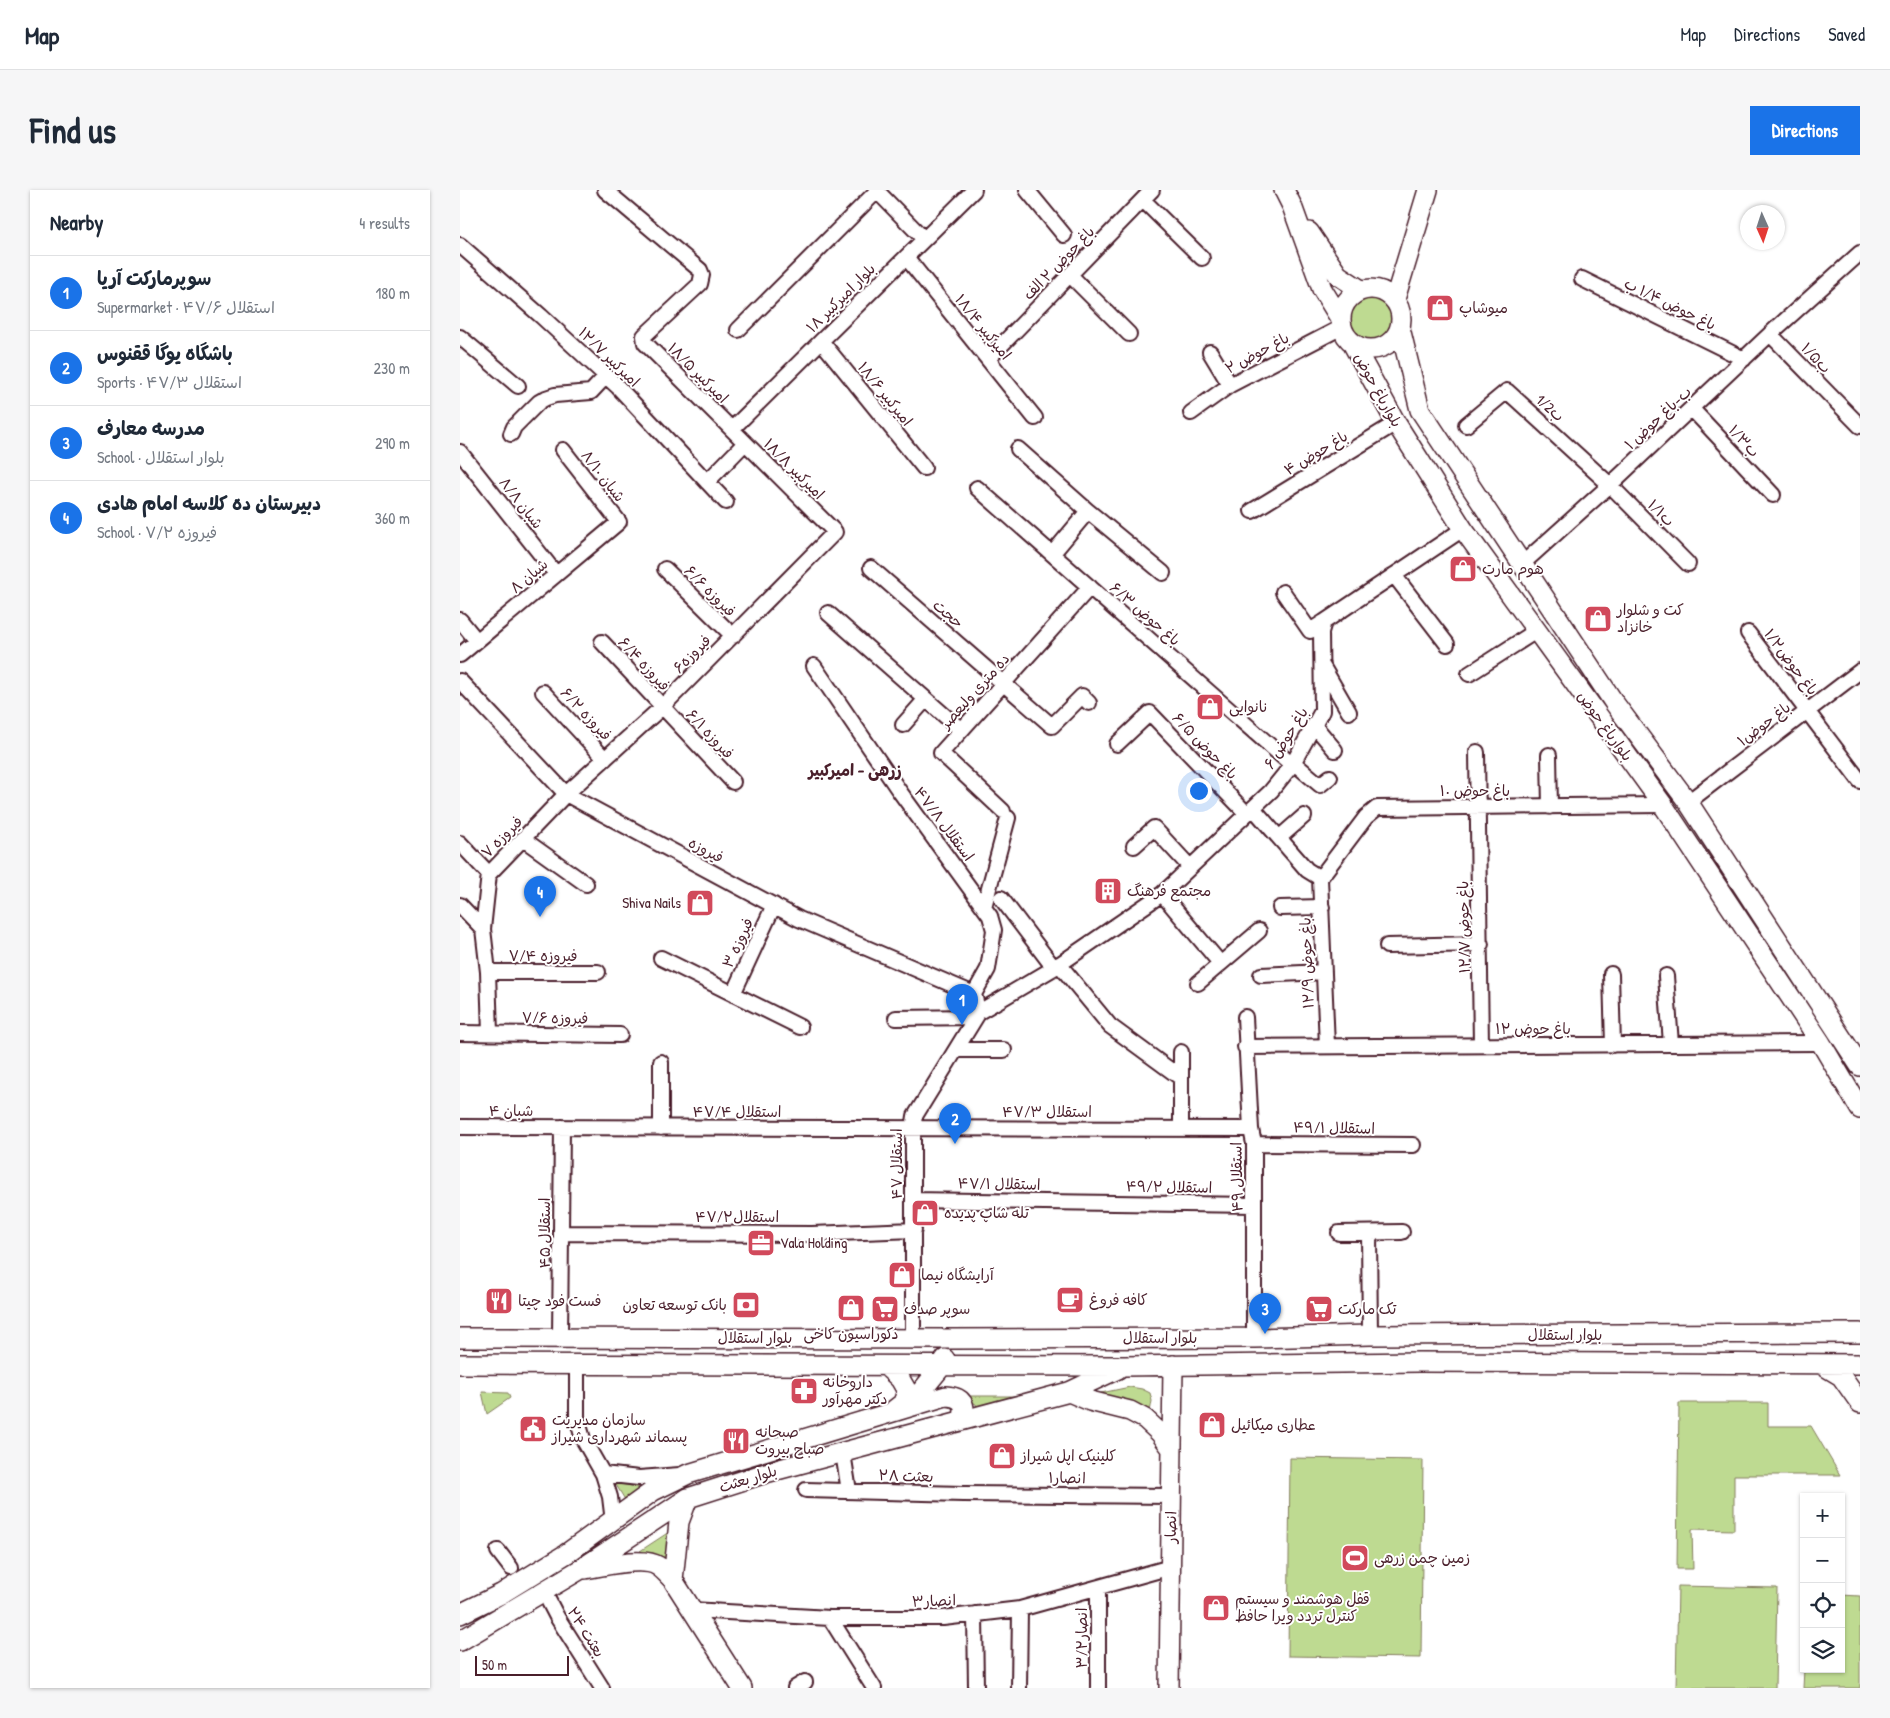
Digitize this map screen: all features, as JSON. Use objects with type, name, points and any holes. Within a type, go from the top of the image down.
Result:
[{"type":"main road","points":[[1394,299],[1428,190]]},
{"type":"main road","name":"بلوارباغ حوض","points":[[1288,198],[1338,275],[1361,290]]},
{"type":"main road","name":"بلوارباغ حوض","points":[[1288,198],[1322,289],[1396,423],[1463,529],[1663,805],[1821,1043],[1860,1109]]},
{"type":"main road","points":[[1379,289],[1394,299],[1400,308],[1402,318],[1400,328],[1388,344],[1379,348],[1364,348],[1344,330],[1344,305],[1348,299],[1361,290],[1379,289]]},
{"type":"main road","name":"بلوارباغ حوض","points":[[1400,328],[1420,410],[1521,565],[1622,713],[1688,802],[1857,1054]]},
{"type":"main road","points":[[1605,726],[1622,713]]},
{"type":"main road","name":"بلوار استقلال","points":[[460,1338],[951,1339],[1254,1338],[1370,1335],[1860,1334]]},
{"type":"main road","points":[[1418,1336],[1419,1362]]},
{"type":"main road","points":[[910,1405],[942,1366],[951,1339]]},
{"type":"main road","name":"بلوار استقلال","points":[[460,1364],[577,1366],[1124,1366],[1419,1362],[1860,1364]]},
{"type":"main road","points":[[1821,1364],[1841,1376],[1860,1403]]},
{"type":"main road","name":"انصار","points":[[1169,1688],[1173,1365]]},
{"type":"main road","points":[[886,1366],[900,1379],[907,1390],[903,1403],[888,1414]]},
{"type":"main road","name":"بلوار بعثت","points":[[460,1641],[581,1569],[688,1498],[769,1472],[1069,1392],[1124,1366]]},
{"type":"main road","points":[[1069,1392],[1090,1401],[1130,1411],[1145,1419],[1160,1433],[1172,1449]]},
{"type":"main road","name":"بلوار بعثت","points":[[460,1614],[501,1594],[566,1554],[613,1522],[653,1491],[688,1474],[888,1414],[910,1405],[946,1396],[953,1396],[962,1401],[965,1410],[962,1420]]},
{"type":"main road","points":[[673,1580],[679,1522],[688,1498]]},
{"type":"main road","points":[[581,1569],[621,1564],[634,1560],[658,1565],[673,1580],[742,1688]]},
{"type":"street","name":"۱۸/۵ امیرکبیر","points":[[605,190],[700,270],[702,275],[700,284],[644,336],[643,340],[732,429]]},
{"type":"street","name":"۱۸ بلوار امیرکبیر","points":[[732,429],[974,190]]},
{"type":"street","points":[[1026,190],[1064,235]]},
{"type":"street","points":[[738,330],[876,191],[924,239]]},
{"type":"street","points":[[1148,195],[1202,258]]},
{"type":"street","name":"باغ حوض ۲ الف","points":[[988,359],[1148,195]]},
{"type":"street","name":"۱۲/۷ امیرکبیر","points":[[460,245],[606,376],[726,502]]},
{"type":"street","name":"۱ ب-باغ حوض","points":[[1521,565],[1860,253]]},
{"type":"street","name":"۱۸/۴ امیرکبیر","points":[[906,257],[1035,418]]},
{"type":"street","points":[[1070,275],[1129,334]]},
{"type":"street","name":"باغ حوض ۱/۴ ب","points":[[1582,279],[1744,359]]},
{"type":"street","name":"۲ باغ حوض","points":[[1192,413],[1230,385],[1344,330]]},
{"type":"street","name":"ب۱/۵","points":[[1770,334],[1860,426]]},
{"type":"street","points":[[460,337],[518,386]]},
{"type":"street","name":"۱۸/۶ امیرکبیر","points":[[821,341],[924,468]]},
{"type":"street","points":[[1210,352],[1230,385]]},
{"type":"street","points":[[510,434],[514,427],[539,402],[554,395],[591,392],[606,376]]},
{"type":"street","name":"1/2ب","points":[[1466,426],[1507,390],[1610,485]]},
{"type":"street","name":"ب۱/۳","points":[[1692,409],[1773,496]]},
{"type":"street","name":"۴ باغ حوض","points":[[1252,511],[1396,423]]},
{"type":"street","name":"۱۸/۸ امیرکبیر","points":[[732,429],[835,532]]},
{"type":"street","points":[[707,482],[745,443]]},
{"type":"street","points":[[1018,449],[1088,511],[1163,573]]},
{"type":"street","name":"۸/۱۰ شبان","points":[[563,450],[619,522]]},
{"type":"street","name":"۸/۸ شبان","points":[[460,452],[556,574]]},
{"type":"street","name":"ب۱/۱","points":[[1610,485],[1688,564]]},
{"type":"street","name":"۶/۳ باغ حوض","points":[[977,488],[1293,764],[1320,785],[1330,777]]},
{"type":"street","points":[[1052,553],[1088,511]]},
{"type":"street","name":"۸ شبان","points":[[460,655],[619,522]]},
{"type":"street","points":[[1283,592],[1310,631],[1463,529]]},
{"type":"street","name":"فیروزه۶","points":[[566,794],[662,707],[835,532]]},
{"type":"street","name":"حجت","points":[[871,568],[1052,726],[1082,696],[1089,702]]},
{"type":"street","name":"۶/۶ فیروزه","points":[[665,569],[733,636]]},
{"type":"street","points":[[1394,575],[1447,644]]},
{"type":"street","name":"ده متری ولیعصر","points":[[984,907],[1005,815],[941,753],[1090,587]]},
{"type":"street","points":[[828,614],[961,730]]},
{"type":"street","points":[[460,620],[477,641]]},
{"type":"street","name":"۶ باغ حوض","points":[[1057,966],[1162,894],[1271,791],[1293,764],[1322,711],[1321,632],[1324,622]]},
{"type":"street","points":[[1469,674],[1536,631]]},
{"type":"street","name":"باغ حوض۱/۲","points":[[1748,633],[1860,781]]},
{"type":"street","name":"۶/۴ فیروزه","points":[[602,642],[662,707]]},
{"type":"street","points":[[1321,664],[1348,712]]},
{"type":"street","name":"۴۷/۸ استقلال","points":[[814,666],[900,792],[990,916],[994,930],[988,969],[974,994]]},
{"type":"street","name":"باغ حوض۱","points":[[1688,802],[1860,671]]},
{"type":"street","name":"فیروزه","points":[[460,681],[566,794],[799,919],[974,994]]},
{"type":"street","name":"۶/۲ فیروزه","points":[[542,692],[605,759]]},
{"type":"street","points":[[903,725],[926,699]]},
{"type":"street","name":"۶/۱ فیروزه","points":[[662,707],[733,782]]},
{"type":"street","name":"۶/۵ باغ حوض","points":[[1117,744],[1150,713],[1250,810]]},
{"type":"street","points":[[1314,725],[1335,750]]},
{"type":"street","name":"۱۲/۷ باغ حوض","points":[[1477,752],[1481,1045]]},
{"type":"street","points":[[1549,755],[1550,807]]},
{"type":"street","name":"۷ فیروزه","points":[[490,1033],[488,972],[483,929],[489,874],[566,794]]},
{"type":"street","name":"۱۰ باغ حوض","points":[[1320,878],[1366,817],[1378,808],[1663,805]]},
{"type":"street","points":[[1250,810],[1279,838],[1307,870],[1320,878]]},
{"type":"street","points":[[1279,838],[1304,816]]},
{"type":"street","points":[[1134,846],[1154,828],[1190,867]]},
{"type":"street","points":[[523,839],[586,884]]},
{"type":"street","points":[[460,843],[489,874]]},
{"type":"street","name":"۱۲/۹ باغ حوض","points":[[1320,878],[1327,1046]]},
{"type":"street","points":[[1162,894],[1220,963]]},
{"type":"street","points":[[1001,898],[1110,1026],[1181,1078]]},
{"type":"street","points":[[460,905],[483,929]]},
{"type":"street","name":"۳ فیروزه","points":[[733,994],[774,905]]},
{"type":"street","points":[[1280,908],[1322,907]]},
{"type":"street","points":[[1198,983],[1259,931]]},
{"type":"street","points":[[1386,946],[1480,944]]},
{"type":"street","points":[[661,958],[800,1027]]},
{"type":"street","name":"۴۷ استقلال","points":[[912,1338],[913,1129],[915,1116],[978,1015],[1057,966]]},
{"type":"street","name":"۷/۴ فیروزه","points":[[488,972],[598,972]]},
{"type":"street","points":[[1261,975],[1324,972]]},
{"type":"street","points":[[1611,974],[1613,1044]]},
{"type":"street","points":[[1666,976],[1671,1044]]},
{"type":"street","points":[[896,1018],[978,1015],[974,994]]},
{"type":"street","name":"۴۹ استقلال","points":[[1245,1016],[1245,1047],[1251,1129],[1254,1144],[1254,1338]]},
{"type":"street","name":"۷/۶ فیروزه","points":[[460,1033],[620,1035]]},
{"type":"street","name":"۱۲ باغ حوض","points":[[1245,1047],[1821,1043]]},
{"type":"street","points":[[956,1050],[1004,1050]]},
{"type":"street","points":[[1181,1052],[1181,1128]]},
{"type":"street","points":[[661,1062],[661,1128]]},
{"type":"street","name":"۴ شبان","points":[[460,1127],[562,1127]]},
{"type":"street","name":"۴۷/۴ استقلال","points":[[562,1127],[913,1129]]},
{"type":"street","name":"۴۵ استقلال","points":[[560,1339],[562,1127]]},
{"type":"street","name":"۴۷/۳ استقلال","points":[[913,1129],[1251,1129]]},
{"type":"street","name":"۴۹/۱ استقلال","points":[[1254,1144],[1413,1145]]},
{"type":"street","name":"۴۷/۱ استقلال","points":[[913,1200],[1084,1202]]},
{"type":"street","name":"۴۹/۲ استقلال","points":[[1084,1202],[1254,1206]]},
{"type":"street","name":"استقلال۴۷/۲","points":[[561,1233],[812,1234],[914,1230]]},
{"type":"street","points":[[1339,1233],[1402,1232]]},
{"type":"street","points":[[1369,1233],[1370,1335]]},
{"type":"street","points":[[577,1366],[577,1418],[583,1440],[604,1474],[610,1497],[613,1522]]},
{"type":"street","points":[[842,1453],[849,1491]]},
{"type":"street","points":[[604,1474],[639,1478],[688,1474]]},
{"type":"street","name":"بعثت ۲۸","points":[[806,1490],[963,1494]]},
{"type":"street","name":"انصار۱","points":[[963,1494],[1172,1496]]},
{"type":"street","points":[[498,1550],[511,1568]]},
{"type":"street","name":"انصار۳","points":[[692,1610],[830,1618],[943,1618],[1020,1609],[1170,1567]]},
{"type":"street","name":"انصار۳/۲","points":[[1098,1588],[1098,1688]]},
{"type":"street","name":"بعثت ۲۴","points":[[544,1592],[557,1617],[602,1688]]},
{"type":"street","points":[[1019,1688],[1020,1609]]},
{"type":"street","points":[[975,1614],[976,1688]]},
{"type":"street","points":[[830,1618],[874,1688]]},
{"type":"green space","points":[[1376,298],[1384,301],[1390,307],[1393,319],[1390,331],[1384,337],[1368,340],[1360,337],[1354,331],[1351,315],[1354,307],[1360,301]]},
{"type":"green space","points":[[1130,1387],[1142,1389],[1150,1393],[1152,1401],[1150,1412],[1099,1397],[1101,1393]]},
{"type":"green space","points":[[482,1392],[508,1393],[510,1398],[487,1414]]},
{"type":"green space","points":[[959,1396],[1049,1396],[979,1417],[976,1404]]},
{"type":"green space","points":[[1679,1403],[1768,1403],[1768,1426],[1811,1426],[1840,1475],[1734,1475],[1734,1530],[1692,1529],[1693,1569],[1677,1569]]},
{"type":"green space","name":"زمین چمن زرهی","points":[[1290,1458],[1423,1460],[1421,1658],[1288,1656]]},
{"type":"green space","points":[[615,1483],[647,1489],[627,1503]]},
{"type":"green space","points":[[669,1532],[668,1562],[640,1551]]},
{"type":"green space","points":[[1678,1586],[1777,1588],[1775,1688],[1676,1688]]},
{"type":"green space","points":[[1845,1595],[1860,1596],[1860,1688],[1803,1688],[1804,1673],[1845,1673]]},
{"type":"place","name":"میوشاپ","points":[[1440,308]]},
{"type":"place","name":"هوم مارت","points":[[1463,569]]},
{"type":"place","name":"کت و شلوار خانزاد","points":[[1598,619]]},
{"type":"place","name":"نانوایی","points":[[1210,707]]},
{"type":"place","name":"مجتمع فرهنگ","points":[[1108,891]]},
{"type":"place","name":"Shiva Nails","points":[[700,903]]},
{"type":"place","name":"دبیرستان ده کلاسه امام هادی","points":[[540,917]]},
{"type":"place","name":"سوپرمارکت آریا","points":[[962,1025]]},
{"type":"place","name":"باشگاه یوگا ققنوس","points":[[955,1144]]},
{"type":"place","name":"تله شاپ پدیده","points":[[925,1213]]},
{"type":"place","name":"Vala Holding","points":[[761,1243]]},
{"type":"place","name":"آرایشگاه نیما","points":[[902,1275]]},
{"type":"place","name":"کافه فروغ","points":[[1070,1300]]},
{"type":"place","name":"فست فود چیتا","points":[[499,1301]]},
{"type":"place","name":"بانک توسعه تعاون","points":[[746,1305]]},
{"type":"place","name":"دکوراسیون کاخی","points":[[851,1308]]},
{"type":"place","name":"سوپر صدف","points":[[885,1309]]},
{"type":"place","name":"تک مارکت","points":[[1319,1309]]},
{"type":"place","name":"مدرسه معارف","points":[[1265,1334]]},
{"type":"place","name":"داروخانه دکتر مهرآور","points":[[804,1391]]},
{"type":"place","name":"عطاری میکائیل","points":[[1212,1425]]},
{"type":"place","name":"سازمان مدیریت پسماند شهرداری شیراز","points":[[533,1429]]},
{"type":"place","name":"صبحانه صباح بیروت","points":[[736,1441]]},
{"type":"place","name":"کلینیک اپل شیراز","points":[[1002,1456]]},
{"type":"place","name":"زمین چمن زرهی","points":[[1355,1558]]},
{"type":"place","name":"قفل هوشمند و سیستم کنترل تردد ویرا حافظ","points":[[1216,1608]]},
{"type":"district","name":"زرهی - امیرکبیر","points":[[855,770]]}]
